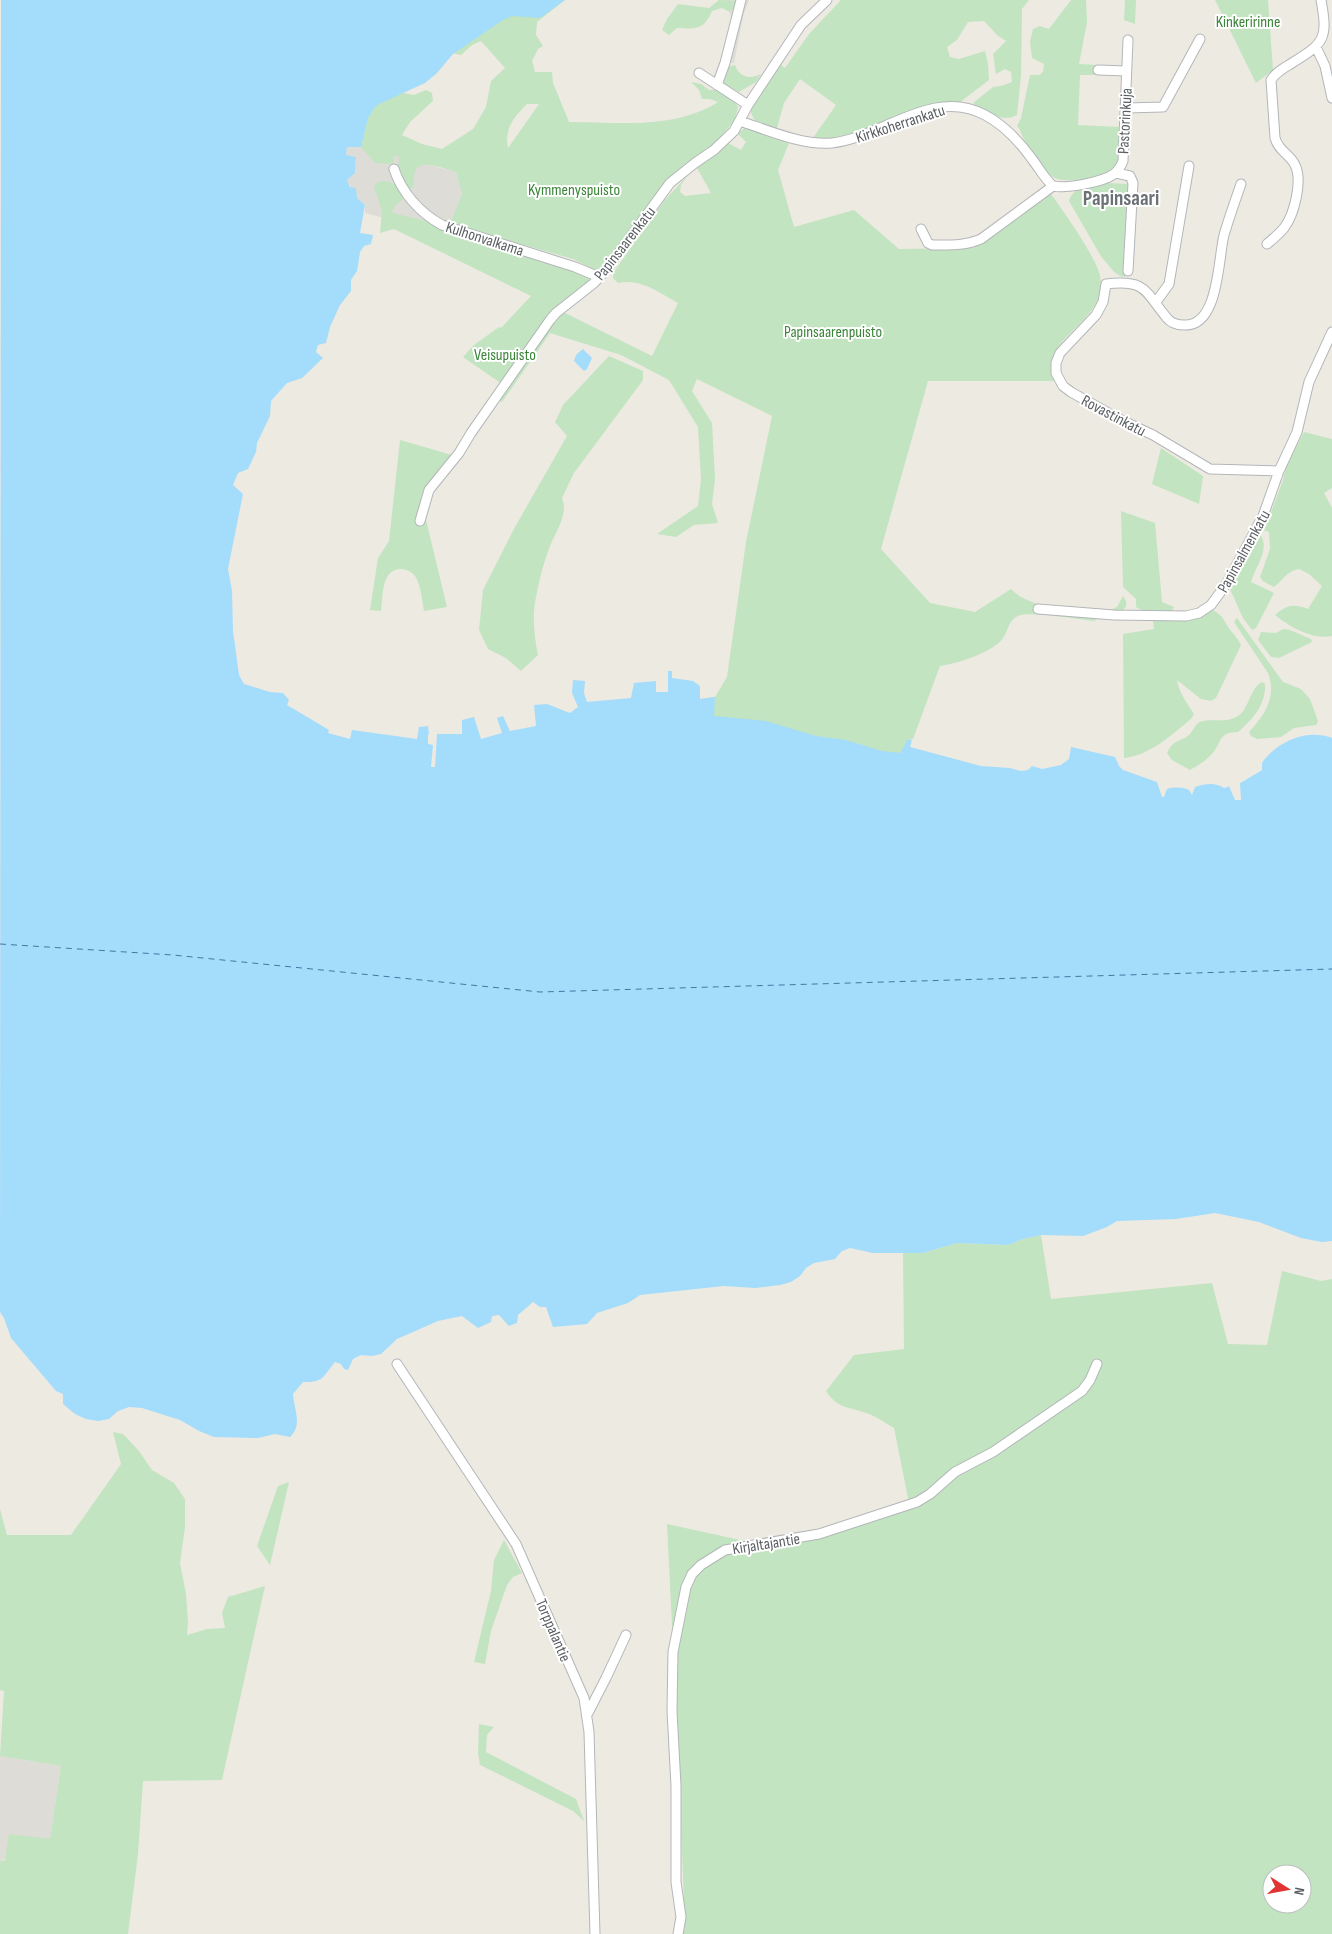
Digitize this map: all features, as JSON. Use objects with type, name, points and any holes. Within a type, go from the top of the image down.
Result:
[{"type":"street","points":[[717,84],[725,63],[741,0]]},
{"type":"street","name":"Papinsaarenkatu","points":[[420,521],[426,493],[459,453],[550,320],[610,265],[670,183],[714,150],[734,131],[748,105],[801,25],[827,0]]},
{"type":"street","points":[[1267,244],[1290,220],[1298,189],[1297,170],[1294,163],[1278,147],[1275,138],[1271,80],[1279,70],[1316,47],[1322,40],[1325,27],[1321,0]]},
{"type":"street","points":[[1126,108],[1164,107],[1200,39]]},
{"type":"street","name":"Pastorinkuja","points":[[1057,187],[1103,179],[1116,173],[1123,161],[1128,40]]},
{"type":"street","points":[[1316,47],[1325,66],[1332,98]]},
{"type":"street","points":[[1098,70],[1126,71]]},
{"type":"street","points":[[699,73],[748,105]]},
{"type":"street","name":"Kirkkoherrankatu","points":[[740,121],[808,142],[832,143],[848,140],[942,106],[962,107],[984,115],[1009,132],[1057,187]]},
{"type":"street","points":[[1189,166],[1168,284],[1156,302],[1168,319],[1179,325],[1192,325],[1199,322],[1209,310],[1224,237],[1241,184]]},
{"type":"street","name":"Kulhonvalkama","points":[[394,169],[397,178],[418,209],[442,225],[575,266],[599,277]]},
{"type":"street","points":[[1116,173],[1130,176],[1133,183],[1128,272]]},
{"type":"street","points":[[921,230],[928,243],[932,245],[964,245],[972,243],[1057,187]]},
{"type":"street","name":"Rovastinkatu","points":[[1156,302],[1149,293],[1138,286],[1120,282],[1106,284],[1106,294],[1096,314],[1060,353],[1056,373],[1063,386],[1084,400],[1153,435],[1210,468],[1280,471]]},
{"type":"street","name":"Papinsalmenkatu","points":[[1038,609],[1114,615],[1186,616],[1205,610],[1216,599],[1246,548],[1268,504],[1297,432],[1309,382],[1332,332]]},
{"type":"street","name":"Torppalantie","points":[[397,1364],[516,1544],[577,1681],[588,1713],[595,1934]]},
{"type":"street","name":"Kirjaltajantie","points":[[678,1934],[681,1917],[676,1882],[676,1786],[672,1711],[673,1652],[686,1587],[692,1574],[701,1565],[725,1550],[818,1534],[917,1502],[930,1494],[955,1472],[1001,1447],[1082,1391],[1090,1380],[1097,1364]]},
{"type":"street","points":[[588,1713],[626,1635]]},
{"type":"shaded area","points":[[723,0],[749,0],[744,13],[734,63],[721,61],[724,56],[732,18]]},
{"type":"shaded area","points":[[347,147],[361,147],[456,172],[462,194],[446,235],[365,213],[365,205],[357,198],[347,180],[355,173],[356,157],[346,155]]},
{"type":"shaded area","points":[[0,1756],[61,1766],[50,1839],[0,1861]]},
{"type":"green space","name":"Kymmenyspuisto","points":[[565,0],[537,22],[536,35],[543,46],[538,49],[532,61],[535,72],[552,72],[553,83],[569,122],[626,123],[664,121],[701,111],[718,102],[702,99],[699,90],[691,82],[701,84],[709,90],[718,90],[734,101],[738,107],[735,120],[715,143],[686,163],[669,178],[604,266],[596,271],[573,259],[450,224],[462,194],[456,172],[422,165],[415,172],[413,188],[408,188],[398,167],[399,157],[394,156],[393,163],[390,164],[375,163],[361,147],[352,147],[352,133],[365,99],[404,93],[414,95],[426,90],[432,93],[433,101],[410,122],[402,135],[422,144],[442,149],[473,129],[486,107],[491,81],[505,68],[481,41],[472,45],[461,55],[447,52],[443,35]],"holes":[[[527,104],[539,104],[508,148],[507,135],[514,119]]]},
{"type":"green space","points":[[719,0],[737,1],[733,10],[728,11],[722,8],[712,11],[706,22],[699,27],[677,28],[669,35],[662,30],[667,19],[678,4],[709,8]]},
{"type":"green space","points":[[841,0],[1029,0],[1022,9],[1021,76],[1017,115],[1006,118],[994,116],[973,103],[993,87],[1012,82],[1011,72],[1005,69],[996,74],[993,54],[1006,41],[997,35],[984,21],[968,22],[957,40],[947,47],[950,57],[959,59],[985,51],[988,64],[989,80],[959,103],[931,105],[849,135],[831,139],[813,138],[836,105],[800,79],[784,103],[777,128],[755,121],[751,108],[798,36],[800,35],[781,65],[785,68],[809,34]]},
{"type":"green space","points":[[1071,0],[1086,0],[1087,22],[1079,64],[1097,65],[1097,75],[1080,75],[1078,125],[1120,127],[1121,146],[1118,161],[1111,169],[1085,179],[1066,180],[1052,176],[1045,169],[1029,148],[1017,126],[1021,118],[1030,75],[1039,75],[1043,72],[1044,64],[1032,58],[1030,42],[1033,29],[1040,26],[1049,29]]},
{"type":"green space","points":[[1125,0],[1136,0],[1135,24],[1124,20]]},
{"type":"green space","name":"Kinkeririnne","points":[[1215,0],[1268,0],[1273,70],[1256,83]]},
{"type":"green space","points":[[735,65],[742,75],[753,77],[761,74],[756,82],[739,92],[724,84],[724,75],[728,67]]},
{"type":"green space","name":"Papinsaarenpuisto","points":[[745,128],[789,143],[778,170],[794,227],[854,210],[899,249],[973,248],[1051,194],[1086,246],[1100,276],[1100,292],[1095,306],[1055,352],[1052,365],[1055,381],[928,381],[881,549],[930,603],[975,612],[1011,589],[1031,602],[1057,608],[1109,611],[1117,607],[1123,596],[1126,607],[1117,613],[1094,621],[1046,615],[1021,615],[1014,619],[1003,638],[992,648],[965,660],[940,666],[913,739],[908,739],[899,763],[707,745],[700,699],[715,697],[727,677],[746,542],[772,416],[697,379],[692,391],[712,423],[715,479],[712,504],[718,523],[694,525],[676,537],[657,534],[698,506],[701,479],[698,427],[669,380],[621,355],[550,333],[502,402],[499,400],[430,495],[426,520],[447,607],[424,611],[419,584],[415,576],[411,572],[401,569],[394,570],[386,579],[381,611],[370,610],[378,558],[389,541],[400,440],[452,455],[502,384],[463,357],[474,345],[499,327],[501,328],[531,296],[394,229],[380,233],[382,211],[374,186],[378,182],[386,181],[397,185],[404,198],[395,206],[392,212],[426,221],[438,227],[580,272],[589,277],[589,282],[555,308],[652,356],[678,303],[642,284],[618,283],[613,278],[613,273],[664,201],[688,175],[681,185],[680,192],[685,196],[711,193],[697,168],[728,143],[741,150],[746,142],[737,133]]},
{"type":"green space","points":[[1108,183],[1129,184],[1125,277],[1115,272],[1102,258],[1069,201],[1071,196],[1079,189]]},
{"type":"green space","points":[[609,356],[643,371],[643,380],[574,473],[562,498],[564,504],[563,517],[545,561],[535,604],[534,626],[538,655],[521,671],[506,658],[488,649],[479,630],[483,590],[515,527],[567,436],[555,422],[563,405]]},
{"type":"green space","points":[[1304,432],[1332,439],[1332,488],[1324,493],[1332,508],[1332,636],[1324,637],[1302,632],[1275,615],[1291,606],[1308,609],[1322,586],[1309,574],[1299,569],[1288,574],[1274,587],[1263,581],[1260,577],[1270,549],[1269,532],[1263,530],[1263,524],[1270,515],[1286,466]]},
{"type":"green space","points":[[1161,448],[1203,476],[1199,504],[1152,484]]},
{"type":"green space","points":[[1121,511],[1155,523],[1162,602],[1174,607],[1171,613],[1145,612],[1136,607],[1136,599],[1123,587]]},
{"type":"green space","points":[[1260,534],[1264,546],[1263,552],[1251,582],[1274,593],[1256,628],[1252,630],[1243,618],[1229,587]]},
{"type":"green space","points":[[1213,610],[1223,618],[1241,645],[1216,698],[1211,701],[1201,699],[1177,680],[1181,694],[1194,714],[1191,719],[1152,749],[1124,758],[1123,634],[1154,629],[1153,621],[1144,620],[1202,616]]},
{"type":"green space","points":[[1237,618],[1283,682],[1301,689],[1310,699],[1318,721],[1316,725],[1294,728],[1281,737],[1257,739],[1251,736],[1249,732],[1260,719],[1268,705],[1271,690],[1270,681],[1268,673],[1234,622]]},
{"type":"green space","points":[[1283,629],[1311,639],[1312,642],[1279,658],[1271,657],[1258,640],[1261,632],[1276,633]]},
{"type":"green space","points":[[1262,682],[1265,684],[1265,692],[1261,705],[1249,722],[1238,732],[1223,736],[1214,752],[1190,770],[1172,760],[1167,753],[1172,745],[1190,734],[1197,724],[1201,722],[1225,720],[1238,716],[1245,708],[1254,689]]},
{"type":"green space","points":[[1041,1235],[1051,1299],[1212,1283],[1228,1344],[1267,1345],[1282,1271],[1321,1281],[1332,1279],[1332,1934],[683,1934],[685,1928],[667,1524],[763,1545],[910,1508],[894,1428],[870,1414],[839,1404],[826,1391],[854,1355],[904,1349],[903,1253],[923,1253],[957,1243],[1008,1245]]},
{"type":"green space","points":[[113,1432],[123,1434],[139,1451],[152,1470],[174,1483],[185,1499],[185,1527],[180,1563],[186,1594],[187,1635],[207,1629],[225,1628],[222,1613],[228,1597],[265,1586],[222,1780],[143,1781],[138,1854],[128,1934],[0,1934],[0,1861],[5,1860],[9,1834],[50,1839],[61,1766],[0,1756],[4,1691],[0,1690],[0,1509],[7,1535],[71,1535],[121,1464]]},
{"type":"green space","points":[[289,1482],[270,1565],[257,1546],[278,1486]]},
{"type":"green space","points":[[504,1540],[522,1573],[513,1577],[507,1585],[491,1631],[485,1664],[474,1662],[491,1591],[494,1560]]},
{"type":"green space","points":[[479,1724],[494,1727],[487,1735],[486,1752],[576,1799],[584,1821],[573,1811],[480,1765],[478,1753]]},
{"type":"water","points":[[1,0],[565,0],[540,18],[512,16],[503,20],[453,54],[437,73],[425,83],[375,107],[368,118],[361,147],[347,147],[346,155],[356,157],[355,173],[347,180],[350,187],[356,188],[357,198],[365,205],[360,233],[373,235],[371,244],[364,246],[360,252],[357,271],[351,280],[351,291],[340,305],[330,327],[326,343],[318,345],[316,352],[323,358],[302,378],[287,383],[271,401],[270,416],[257,443],[256,452],[248,469],[238,473],[233,485],[243,494],[228,569],[232,591],[233,631],[239,675],[244,684],[270,692],[283,693],[289,700],[287,705],[329,730],[328,733],[350,739],[352,730],[417,739],[419,727],[428,726],[429,734],[462,734],[462,720],[474,717],[481,739],[502,733],[497,718],[503,716],[510,731],[536,726],[534,705],[547,704],[570,713],[578,707],[572,693],[573,680],[585,681],[584,693],[587,702],[631,698],[634,683],[656,681],[656,692],[668,692],[668,671],[672,671],[672,678],[693,681],[700,686],[700,699],[715,697],[714,716],[766,721],[816,736],[846,740],[882,751],[900,753],[908,739],[912,740],[910,747],[981,766],[1010,768],[1021,771],[1028,770],[1032,766],[1042,769],[1061,765],[1069,759],[1071,747],[1115,757],[1123,770],[1157,782],[1162,797],[1164,797],[1167,789],[1170,788],[1186,789],[1192,795],[1195,787],[1206,784],[1214,784],[1224,788],[1240,783],[1262,770],[1262,763],[1268,755],[1284,743],[1303,736],[1312,735],[1332,738],[1332,1241],[1322,1242],[1301,1238],[1259,1222],[1215,1213],[1176,1219],[1117,1221],[1083,1236],[1041,1235],[1008,1245],[957,1243],[923,1253],[873,1253],[850,1248],[842,1251],[835,1259],[814,1263],[791,1282],[755,1288],[724,1286],[640,1295],[628,1303],[597,1313],[587,1324],[553,1327],[546,1307],[540,1307],[533,1302],[518,1315],[517,1323],[509,1326],[499,1315],[492,1316],[491,1322],[478,1328],[462,1316],[438,1321],[397,1339],[381,1354],[372,1356],[361,1355],[353,1359],[348,1370],[335,1362],[322,1378],[303,1382],[293,1394],[297,1422],[294,1432],[290,1437],[275,1434],[258,1438],[214,1437],[180,1420],[142,1408],[129,1407],[118,1411],[109,1419],[98,1421],[86,1419],[75,1414],[63,1404],[63,1394],[56,1391],[11,1338],[0,1312]]},
{"type":"water","points":[[583,349],[592,358],[587,369],[584,371],[574,361],[576,355]]},
{"type":"pier","points":[[428,734],[437,734],[435,767],[431,767],[433,745],[428,744]]},
{"type":"pier","points":[[1261,767],[1262,770],[1240,783],[1241,800],[1235,800],[1228,784],[1240,780]]},
{"type":"ferry route","points":[[0,944],[173,955],[540,992],[1332,969]]},
{"type":"district","name":"Papinsaari","points":[[1121,198]]},
{"type":"park label","name":"Veisupuisto","points":[[505,354]]}]
